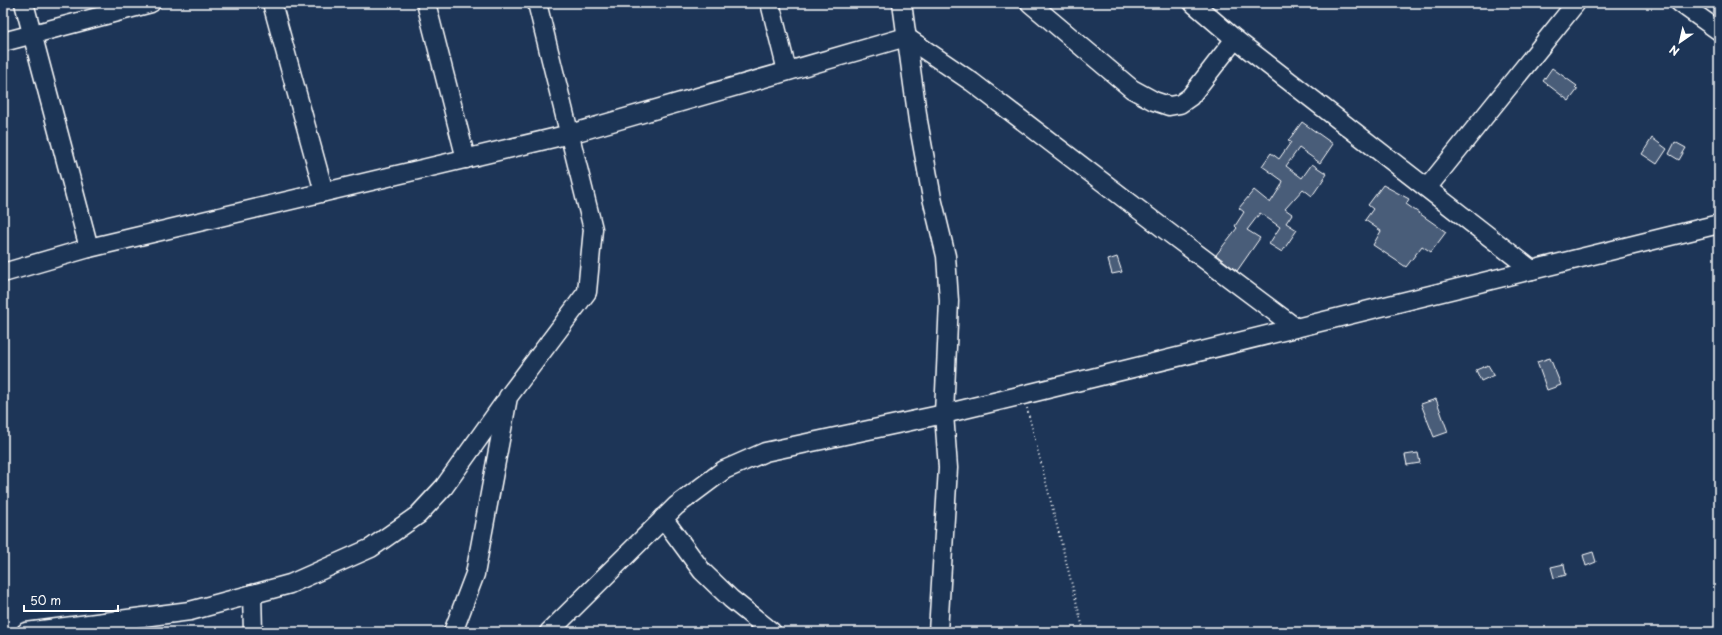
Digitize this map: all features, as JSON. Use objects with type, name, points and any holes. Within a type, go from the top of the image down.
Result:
[{"type":"street","points":[[24,3],[90,248]]},
{"type":"street","points":[[3,42],[32,33],[151,3]]},
{"type":"street","points":[[272,3],[324,192]]},
{"type":"street","points":[[426,3],[466,159]]},
{"type":"street","points":[[26,632],[190,611],[290,584],[371,548],[418,515],[444,488],[508,397],[587,292],[593,229],[537,3]]},
{"type":"street","points":[[770,3],[788,71]]},
{"type":"street","points":[[902,3],[918,121],[930,191],[946,256],[948,301],[944,414],[948,468],[938,632]]},
{"type":"street","points":[[1030,3],[1132,89],[1154,101],[1169,106],[1180,104],[1190,97],[1235,39]]},
{"type":"street","points":[[1193,3],[1235,39],[1532,270]]},
{"type":"street","points":[[1426,188],[1576,3]]},
{"type":"street","points":[[1690,6],[1719,30]]},
{"type":"street","points":[[3,273],[90,248],[570,134],[906,37]]},
{"type":"street","points":[[906,37],[972,82],[1147,217],[1296,328]]},
{"type":"street","points":[[549,632],[676,506],[724,470],[765,452],[944,414],[1719,224]]},
{"type":"street","points":[[454,632],[475,574],[508,397]]},
{"type":"street","points":[[663,518],[702,571],[731,599],[772,632]]},
{"type":"street","points":[[252,594],[253,632]]},
{"type":"path","points":[[1023,395],[1084,632]]},
{"type":"building","points":[[1552,68],[1577,86],[1575,88],[1578,89],[1569,101],[1543,81]]},
{"type":"building","points":[[1302,122],[1333,144],[1320,163],[1299,148],[1286,166],[1302,178],[1312,164],[1327,174],[1312,196],[1303,189],[1285,209],[1292,214],[1286,223],[1297,230],[1282,252],[1269,244],[1280,227],[1260,213],[1247,230],[1260,238],[1237,271],[1216,255],[1237,228],[1235,226],[1244,212],[1239,208],[1254,190],[1270,203],[1281,186],[1283,181],[1262,166],[1271,153],[1279,159],[1291,142],[1288,141]]},
{"type":"building","points":[[1652,138],[1667,149],[1657,164],[1642,154]]},
{"type":"building","points":[[1675,142],[1686,148],[1679,160],[1669,154]]},
{"type":"building","points":[[1383,185],[1409,199],[1406,204],[1446,232],[1431,252],[1422,246],[1406,267],[1373,245],[1381,231],[1365,220],[1373,209],[1368,205]]},
{"type":"building","points":[[1117,257],[1122,272],[1112,274],[1108,260]]},
{"type":"building","points":[[1550,358],[1561,385],[1547,390],[1537,362]]},
{"type":"building","points":[[1488,365],[1494,375],[1481,381],[1476,370]]},
{"type":"building","points":[[1436,399],[1448,432],[1434,437],[1421,404]]},
{"type":"building","points":[[1418,453],[1420,463],[1407,465],[1405,455]]},
{"type":"building","points":[[1593,552],[1596,562],[1586,566],[1583,555]]},
{"type":"building","points":[[1564,564],[1566,575],[1554,578],[1551,567]]}]
